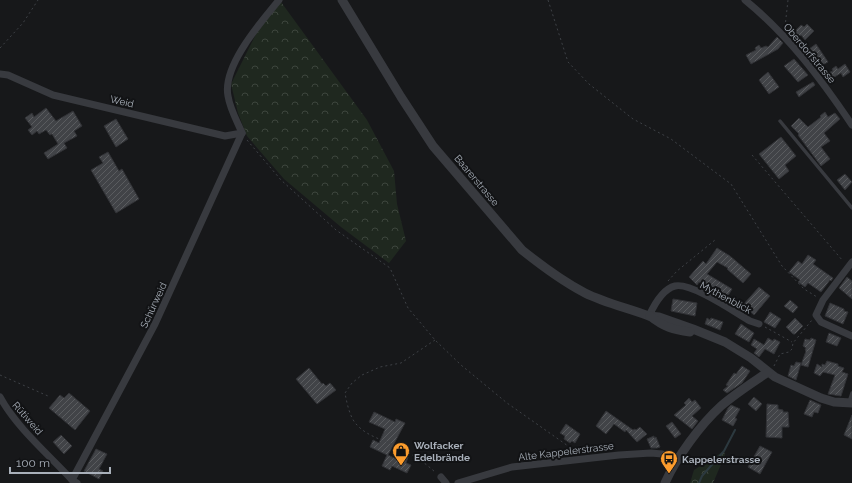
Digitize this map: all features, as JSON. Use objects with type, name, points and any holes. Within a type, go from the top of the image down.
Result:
[{"type":"street","points":[[242,133],[228,95],[228,80],[240,52],[258,26],[279,0]]},
{"type":"street","name":"Baarerstrasse","points":[[342,0],[401,97],[433,146],[522,250],[552,274],[587,294],[649,316],[661,324],[675,330],[707,335],[725,342],[751,358],[775,377],[821,398],[834,402],[850,403]]},
{"type":"street","name":"Oberdorfstrasse","points":[[745,0],[766,17],[804,58],[852,125]]},
{"type":"street","name":"Weid","points":[[0,74],[8,75],[53,95],[225,136],[242,133]]},
{"type":"street","name":"Schürweid","points":[[74,481],[155,324],[242,133]]},
{"type":"street","points":[[850,264],[823,300],[816,315],[821,322],[852,336]]},
{"type":"street","name":"Mythenblick","points":[[649,316],[660,298],[676,286],[684,287],[702,294],[750,321],[759,324]]},
{"type":"street","points":[[666,483],[678,460],[705,423],[736,393],[768,372]]},
{"type":"street","name":"Rütiweid","points":[[0,397],[5,407],[27,433],[74,481]]},
{"type":"street","name":"Alte Kappelerstrasse","points":[[458,483],[512,467],[619,454],[662,454],[678,460]]},
{"type":"lane","points":[[780,121],[852,208]]},
{"type":"lane","points":[[850,403],[852,393]]},
{"type":"path","points":[[0,48],[23,23],[38,0]]},
{"type":"path","points":[[548,0],[568,62],[589,84],[633,119],[670,139],[731,184],[782,266],[804,289],[823,300]]},
{"type":"path","points":[[784,37],[788,0]]},
{"type":"path","points":[[242,133],[281,180],[336,230],[390,268],[408,308],[435,340],[507,403],[586,459]]},
{"type":"path","points":[[752,156],[850,264]]},
{"type":"path","points":[[668,281],[677,270],[715,240]]},
{"type":"path","points":[[768,372],[773,369],[780,354],[789,352],[792,349],[792,343],[816,315]]},
{"type":"path","points":[[759,324],[792,343]]},
{"type":"path","points":[[435,340],[401,362],[380,367],[362,375],[352,383],[345,393],[351,416],[357,425],[368,433],[398,446],[423,461],[444,480]]},
{"type":"path","points":[[0,375],[48,396]]},
{"type":"green space","points":[[281,2],[367,120],[394,171],[397,204],[406,241],[389,263],[341,227],[284,179],[247,136],[238,113],[231,84],[260,26]]},
{"type":"green space","points":[[724,451],[725,455],[713,483],[690,483],[694,470]]},
{"type":"building","points":[[807,24],[814,31],[805,40],[801,35],[797,39],[793,35],[797,31],[796,30],[801,25],[804,27]]},
{"type":"building","points":[[777,37],[783,43],[778,49],[751,64],[746,55],[756,50],[755,48],[759,45],[761,48],[766,46],[768,47]]},
{"type":"building","points":[[816,44],[828,62],[822,65],[816,56],[810,60],[805,52]]},
{"type":"building","points":[[794,59],[808,75],[798,82],[784,66]]},
{"type":"building","points":[[845,64],[850,72],[843,77],[841,73],[831,79],[828,73],[833,71],[832,69],[836,66],[838,69]]},
{"type":"building","points":[[768,72],[779,87],[769,94],[759,80]]},
{"type":"building","points":[[813,82],[815,85],[799,97],[796,92]]},
{"type":"building","points":[[46,108],[56,121],[73,111],[82,126],[74,131],[77,136],[64,143],[67,148],[48,159],[44,153],[58,144],[52,134],[50,135],[46,130],[39,134],[37,131],[32,135],[28,130],[32,127],[25,118],[32,113],[34,117]]},
{"type":"building","points":[[825,112],[828,117],[835,113],[840,119],[824,133],[830,141],[821,147],[830,159],[821,166],[798,135],[799,134],[791,126],[799,118],[808,127]]},
{"type":"building","points":[[116,119],[128,139],[116,147],[104,126]]},
{"type":"building","points":[[781,137],[796,156],[785,165],[789,171],[779,179],[759,154]]},
{"type":"building","points":[[108,152],[119,171],[122,169],[139,199],[116,213],[91,170],[103,163],[99,157]]},
{"type":"building","points":[[845,174],[852,182],[845,190],[837,180]]},
{"type":"building","points":[[717,248],[730,256],[751,274],[743,283],[727,269],[728,268],[717,262],[707,274],[732,289],[726,299],[699,282],[697,285],[689,277],[703,261],[706,264]]},
{"type":"building","points":[[808,255],[816,260],[813,264],[833,278],[821,292],[808,283],[805,287],[798,282],[800,280],[789,272],[798,261],[802,264]]},
{"type":"building","points":[[847,277],[852,281],[852,299],[839,288]]},
{"type":"building","points":[[759,287],[770,296],[754,315],[743,305]]},
{"type":"building","points":[[673,299],[697,303],[695,316],[671,311]]},
{"type":"building","points":[[790,300],[798,307],[793,313],[784,306]]},
{"type":"building","points":[[830,303],[848,312],[843,324],[825,316]]},
{"type":"building","points":[[770,312],[781,319],[775,328],[764,322]]},
{"type":"building","points":[[707,318],[710,320],[711,318],[723,322],[720,330],[705,324]]},
{"type":"building","points":[[795,318],[803,326],[795,334],[793,334],[786,327]]},
{"type":"building","points":[[741,324],[754,333],[749,342],[735,334]]},
{"type":"building","points":[[829,333],[841,338],[837,346],[826,342]]},
{"type":"building","points":[[768,338],[773,341],[774,339],[780,342],[774,354],[765,349],[759,357],[754,353],[757,349],[751,345],[754,339],[764,345]]},
{"type":"building","points":[[811,338],[816,340],[808,367],[801,365],[806,351],[806,348],[803,346],[805,339],[810,340]]},
{"type":"building","points":[[827,361],[838,364],[838,366],[844,368],[842,372],[848,374],[841,396],[828,394],[835,375],[823,372],[820,376],[814,373],[817,364],[822,367],[822,364],[825,365]]},
{"type":"building","points":[[796,362],[801,363],[796,380],[788,376],[791,365],[794,366]]},
{"type":"building","points":[[742,366],[750,371],[742,383],[727,393],[723,390],[728,386],[726,385],[734,373],[736,374]]},
{"type":"building","points":[[309,368],[322,384],[323,383],[326,386],[330,383],[336,390],[317,404],[296,379]]},
{"type":"building","points":[[69,393],[90,411],[75,430],[49,408],[60,395],[64,398]]},
{"type":"building","points":[[754,397],[762,404],[756,411],[748,404]]},
{"type":"building","points":[[689,398],[692,402],[695,400],[701,408],[692,416],[698,421],[692,429],[674,415],[686,405],[684,403]]},
{"type":"building","points":[[810,400],[821,405],[818,413],[814,412],[812,417],[804,414]]},
{"type":"building","points":[[767,404],[778,405],[778,409],[783,410],[783,412],[788,412],[789,427],[782,427],[782,438],[766,437]]},
{"type":"building","points":[[731,405],[740,409],[733,426],[722,420]]},
{"type":"building","points":[[606,411],[633,430],[640,427],[647,434],[637,442],[626,430],[625,432],[614,424],[606,434],[596,426]]},
{"type":"building","points":[[374,412],[395,422],[396,419],[405,423],[388,455],[400,461],[403,455],[408,457],[406,463],[411,465],[407,473],[392,466],[390,470],[382,466],[387,455],[370,447],[373,440],[379,443],[385,429],[369,422]]},
{"type":"building","points":[[852,415],[852,439],[844,435]]},
{"type":"building","points":[[672,422],[681,434],[675,438],[666,426]]},
{"type":"building","points":[[566,424],[580,434],[575,443],[572,441],[570,443],[564,439],[565,436],[560,433]]},
{"type":"building","points":[[61,435],[72,446],[64,454],[53,442]]},
{"type":"building","points":[[654,436],[654,438],[656,437],[660,447],[651,448],[647,439]]},
{"type":"building","points":[[760,446],[772,452],[760,474],[748,467]]},
{"type":"building","points":[[96,449],[107,454],[99,469],[103,471],[99,479],[84,471]]},
{"type":"waterway","points":[[699,483],[702,476],[724,451],[735,430]]},
{"type":"place","name":"Wolfacker Edelbrände","points":[[401,466]]},
{"type":"place","name":"Kappelerstrasse","points":[[669,474]]}]
